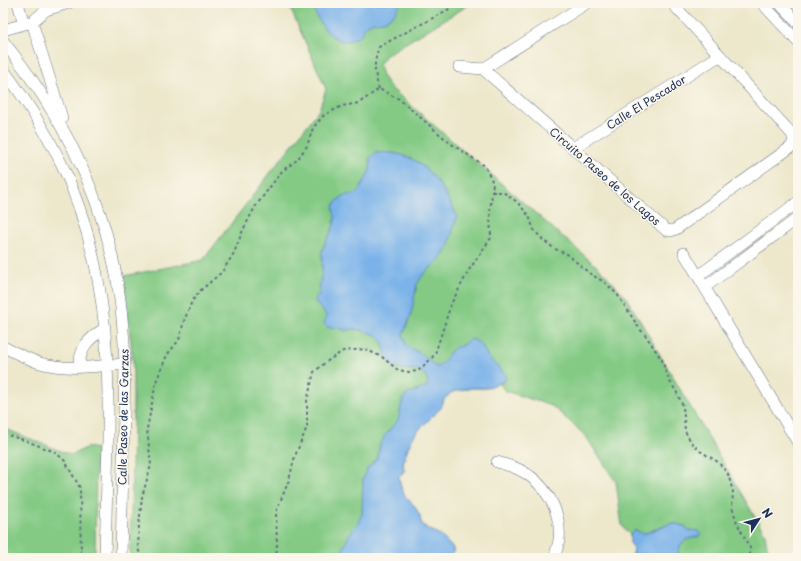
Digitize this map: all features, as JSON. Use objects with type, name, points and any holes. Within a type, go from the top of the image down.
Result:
[{"type":"street","points":[[18,3],[28,23],[66,134]]},
{"type":"street","points":[[3,30],[28,23],[46,10],[69,3]]},
{"type":"street","points":[[459,67],[483,69],[587,3]]},
{"type":"street","name":"Circuito Paseo de los Lagos","points":[[483,69],[666,230],[671,231],[676,229],[791,147],[794,141],[792,134],[672,3]]},
{"type":"street","points":[[762,3],[798,42]]},
{"type":"street","points":[[779,3],[798,23]]},
{"type":"street","name":"Calle Paseo de las Garzas","points":[[3,41],[40,90],[66,134],[84,171],[99,210],[118,285],[126,364],[121,558]]},
{"type":"street","name":"Calle El Pescador","points":[[573,148],[719,56]]},
{"type":"street","name":"Calle Paseo de las Garzas","points":[[3,69],[27,102],[69,179],[82,215],[99,283],[108,365],[105,558]]},
{"type":"street","points":[[698,276],[798,202]]},
{"type":"street","points":[[82,215],[99,210]]},
{"type":"street","points":[[704,287],[798,218]]},
{"type":"street","points":[[684,253],[798,443]]},
{"type":"street","points":[[78,368],[81,350],[91,337],[105,328]]},
{"type":"street","points":[[3,347],[38,362],[55,366],[78,368],[126,364]]},
{"type":"street","points":[[497,462],[516,468],[528,474],[538,483],[552,503],[559,526],[559,540],[554,558]]},
{"type":"path","points":[[379,90],[375,75],[374,61],[379,47],[411,28],[438,16],[459,3]]},
{"type":"path","points":[[276,558],[276,512],[289,480],[295,456],[307,427],[307,401],[314,372],[343,351],[365,349],[382,358],[398,370],[409,372],[418,371],[432,358],[436,351],[451,304],[469,270],[491,238],[490,212],[493,183],[485,166],[450,144],[399,99],[379,90]]},
{"type":"path","points":[[142,558],[138,549],[139,525],[142,497],[151,465],[147,429],[156,382],[167,355],[180,340],[184,321],[192,301],[201,290],[222,272],[234,253],[254,207],[282,171],[297,160],[307,146],[313,128],[324,115],[342,106],[359,103],[379,90]]},
{"type":"path","points":[[492,192],[503,192],[517,202],[529,216],[534,230],[543,240],[555,249],[567,254],[589,273],[604,282],[617,294],[662,360],[669,380],[683,406],[685,431],[691,442],[700,451],[718,462],[728,474],[733,492],[732,507],[737,523],[750,548],[750,558]]},
{"type":"path","points":[[3,434],[55,452],[65,461],[80,488],[81,558]]},
{"type":"green space","points":[[288,3],[472,3],[386,55],[379,65],[382,76],[392,89],[601,270],[626,297],[765,534],[768,553],[767,558],[677,558],[679,548],[683,542],[699,536],[698,531],[688,530],[685,526],[672,523],[643,534],[635,530],[630,535],[622,526],[616,482],[585,435],[552,406],[505,391],[499,383],[486,388],[470,388],[452,392],[444,399],[441,408],[415,434],[408,447],[403,463],[404,471],[399,477],[400,485],[405,496],[414,505],[420,516],[421,523],[429,530],[442,537],[453,548],[453,553],[450,555],[440,558],[130,558],[133,362],[124,276],[203,260],[319,110],[326,89]]},
{"type":"green space","points":[[3,428],[71,455],[88,447],[96,449],[95,558],[3,558]]},
{"type":"water","points":[[311,3],[401,3],[394,14],[384,21],[372,22],[364,28],[360,36],[345,41],[333,37],[328,32],[316,15]]},
{"type":"water","points":[[375,153],[390,153],[404,156],[416,161],[435,179],[443,190],[457,216],[449,245],[440,259],[423,275],[417,284],[411,315],[403,335],[406,342],[405,344],[423,355],[436,367],[442,364],[454,348],[471,339],[475,340],[482,346],[488,357],[506,376],[505,381],[486,388],[470,388],[452,392],[444,399],[441,408],[415,434],[408,447],[403,463],[404,471],[399,477],[400,485],[405,496],[414,505],[420,516],[421,523],[429,530],[442,537],[453,548],[453,553],[444,558],[339,558],[349,535],[358,523],[362,513],[363,479],[367,469],[377,458],[380,445],[385,435],[398,420],[403,398],[409,393],[427,386],[428,381],[425,375],[418,370],[399,368],[390,363],[382,342],[376,335],[357,329],[350,329],[346,331],[340,328],[327,327],[324,324],[326,315],[315,302],[316,297],[319,295],[322,270],[322,250],[334,225],[335,217],[333,207],[343,196],[358,193],[370,170],[370,158]]},
{"type":"water","points":[[672,523],[685,526],[688,530],[699,531],[701,533],[699,536],[686,540],[681,544],[677,558],[632,558],[634,548],[630,543],[630,535],[635,530],[643,534]]}]
